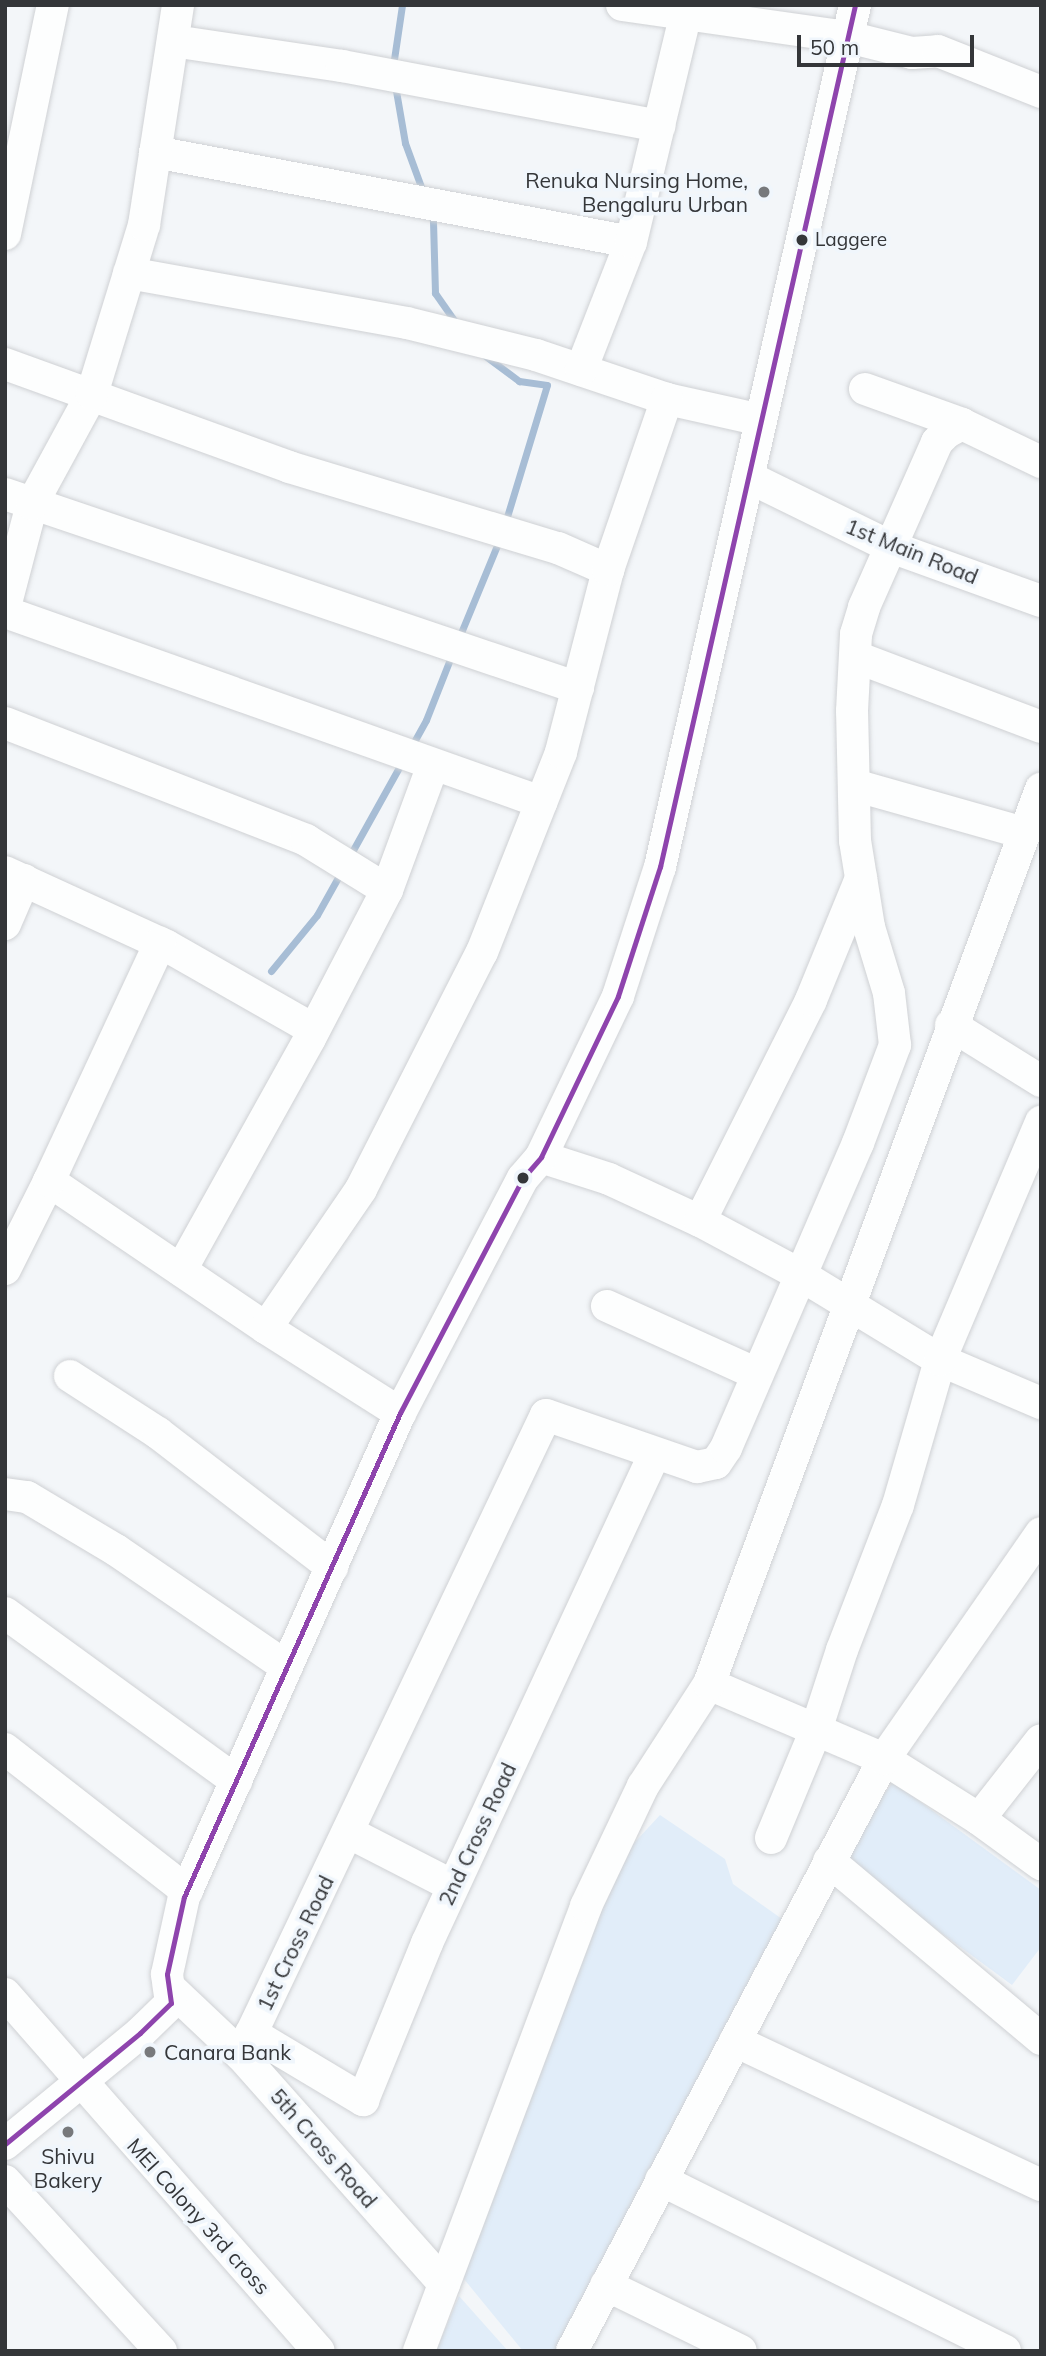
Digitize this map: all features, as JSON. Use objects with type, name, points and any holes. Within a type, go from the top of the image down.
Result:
[{"type":"street","points":[[5,234],[53,5]]},
{"type":"street","points":[[5,607],[19,499],[92,394],[144,225],[178,5]]},
{"type":"street","points":[[622,5],[686,11],[848,37],[912,53],[938,51],[1041,92]]},
{"type":"street","points":[[5,2144],[140,2033],[171,2003],[167,1973],[187,1891],[400,1413],[523,1178],[541,1157],[618,996],[660,867],[856,5]]},
{"type":"street","points":[[581,370],[631,242],[686,11]]},
{"type":"street","points":[[173,41],[393,76],[659,126]]},
{"type":"street","points":[[155,152],[631,242]]},
{"type":"street","points":[[129,273],[407,323],[581,370],[667,399],[761,420]]},
{"type":"street","points":[[5,364],[289,467],[558,548],[608,570]]},
{"type":"street","points":[[865,389],[962,424],[1041,462]]},
{"type":"street","points":[[266,1328],[361,1189],[482,952],[561,752],[608,570],[667,399]]},
{"type":"street","points":[[655,1453],[697,1467],[716,1463],[726,1448],[799,1274],[858,1143],[895,1045],[889,993],[869,927],[855,841],[852,711],[856,634],[864,607],[937,442],[947,432],[962,424]]},
{"type":"street","name":"1st Main Road","points":[[748,477],[891,547],[1041,600]]},
{"type":"street","points":[[19,499],[578,688]]},
{"type":"street","points":[[5,612],[541,802]]},
{"type":"street","points":[[856,657],[1041,727]]},
{"type":"street","points":[[5,723],[306,839],[387,890]]},
{"type":"street","points":[[181,1270],[314,1030],[387,890],[433,765]]},
{"type":"street","points":[[854,786],[1024,833]]},
{"type":"street","points":[[419,2351],[607,1858],[643,1786],[709,1684],[1041,789]]},
{"type":"street","points":[[5,925],[15,876],[159,943],[314,1030]]},
{"type":"street","points":[[700,1221],[811,1000],[861,878]]},
{"type":"street","points":[[5,1269],[50,1181],[159,943]]},
{"type":"street","points":[[951,1026],[1041,1081]]},
{"type":"street","points":[[771,1838],[816,1730],[842,1650],[898,1505],[940,1360],[1041,1122]]},
{"type":"street","points":[[541,1157],[609,1179],[700,1221],[850,1303],[940,1360],[1040,1399]]},
{"type":"street","points":[[50,1181],[266,1328],[400,1413]]},
{"type":"street","points":[[607,1306],[757,1374]]},
{"type":"street","points":[[70,1376],[158,1433],[332,1567]]},
{"type":"street","name":"1st Cross Road","points":[[246,2044],[545,1415],[655,1453]]},
{"type":"street","name":"2nd Cross Road","points":[[246,2044],[363,2100],[391,2027],[453,1886],[655,1453]]},
{"type":"street","points":[[5,1494],[27,1497],[116,1550],[287,1667]]},
{"type":"street","points":[[572,2351],[884,1759],[1041,1533]]},
{"type":"street","points":[[5,1613],[236,1781]]},
{"type":"street","points":[[709,1684],[884,1759],[979,1819],[1041,1864]]},
{"type":"street","points":[[979,1819],[1041,1740]]},
{"type":"street","points":[[5,1749],[187,1891]]},
{"type":"street","points":[[348,1832],[453,1886]]},
{"type":"street","points":[[829,1861],[1041,2039]]},
{"type":"street","name":"5th Cross Road","points":[[169,1987],[246,2044],[444,2284]]},
{"type":"street","name":"MEI Colony 3rd cross","points":[[5,1994],[79,2082],[319,2351]]},
{"type":"street","points":[[735,2041],[1041,2185]]},
{"type":"street","points":[[661,2180],[1005,2351]]},
{"type":"street","points":[[5,2181],[161,2351]]},
{"type":"street","points":[[606,2285],[741,2351]]},
{"type":"shaded area","points":[[893,1782],[1041,1890],[1041,1947],[1012,1985],[838,1857]]},
{"type":"shaded area","points":[[660,1815],[725,1859],[733,1884],[782,1919],[559,2351],[523,2351],[459,2273],[611,1868]]},
{"type":"shaded area","points":[[459,2296],[508,2351],[436,2351]]},
{"type":"waterway","points":[[393,66],[402,5]]},
{"type":"waterway","points":[[395,85],[405,143],[424,195]]},
{"type":"waterway","points":[[431,213],[435,293],[458,326]]},
{"type":"waterway","points":[[484,355],[519,381],[547,385],[505,523]]},
{"type":"waterway","points":[[458,640],[500,538]]},
{"type":"waterway","points":[[410,749],[426,720],[452,654]]},
{"type":"waterway","points":[[348,859],[402,762]]},
{"type":"waterway","points":[[271,971],[317,915],[341,872]]},
{"type":"transit line","points":[[5,2144],[140,2033],[171,2003],[167,1974],[184,1897],[400,1413],[523,1178],[541,1157],[618,996],[660,867],[855,5]]},
{"type":"place","name":"Renuka Nursing Home, Bengaluru Urban","points":[[764,192]]},
{"type":"place","name":"Laggere","points":[[802,240]]},
{"type":"place","name":"Canara Bank","points":[[150,2052]]},
{"type":"place","name":"Shivu Bakery","points":[[68,2132]]}]
